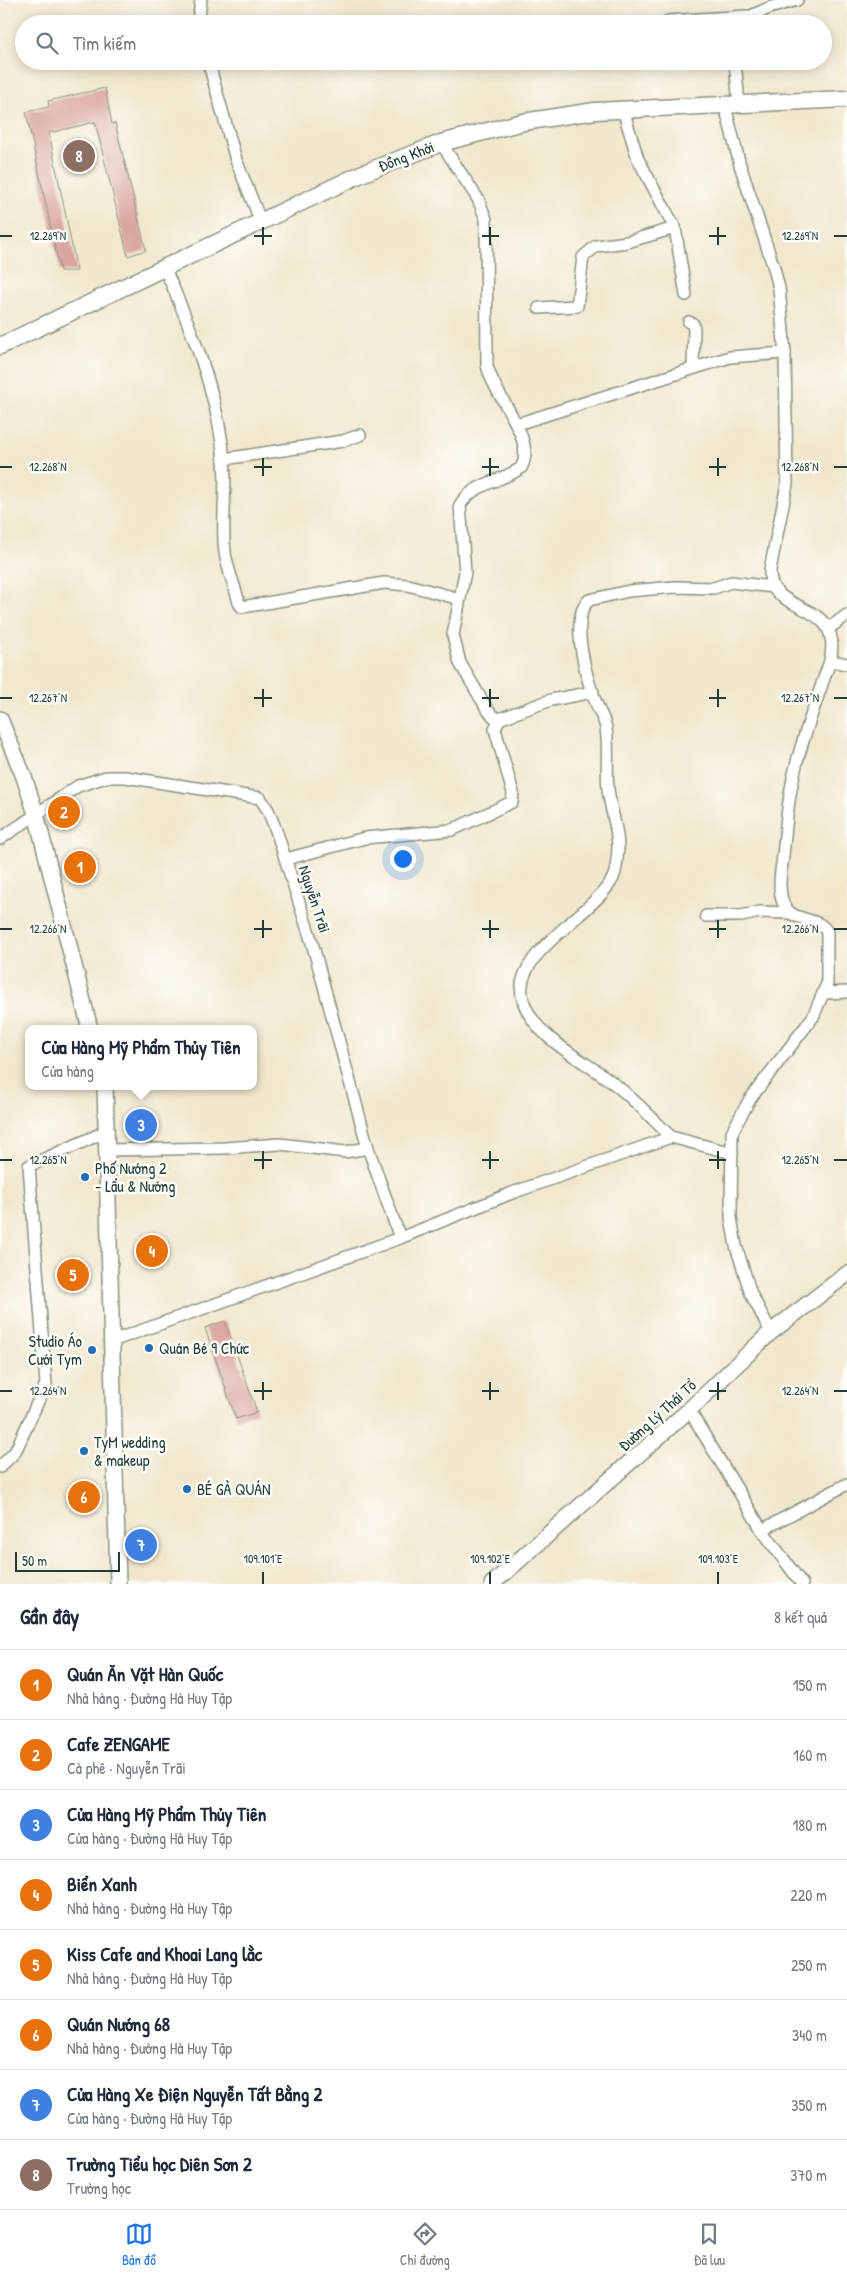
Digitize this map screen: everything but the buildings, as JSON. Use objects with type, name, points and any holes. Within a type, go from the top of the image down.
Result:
[{"type":"main road","name":"Đồng Khởi","points":[[0,346],[361,174],[441,142],[523,122],[595,111],[847,98]]},
{"type":"street","points":[[199,15],[201,0]]},
{"type":"street","points":[[750,15],[797,0]]},
{"type":"street","points":[[211,70],[236,160],[261,222]]},
{"type":"street","points":[[734,70],[732,105],[740,165],[774,268],[785,354],[787,484],[770,570],[772,587]]},
{"type":"street","points":[[623,110],[638,159],[675,228],[686,296]]},
{"type":"street","points":[[441,142],[478,199],[486,219],[487,364],[489,375],[506,409],[517,424],[526,453],[521,468],[473,490],[465,496],[460,505],[465,572],[453,635],[460,663],[487,709],[493,716],[499,719],[551,700],[593,692]]},
{"type":"street","points":[[539,308],[576,306],[583,257],[596,246],[627,242],[675,228]]},
{"type":"street","points":[[165,269],[196,342],[212,398],[224,459],[223,523],[225,554],[239,604],[242,607],[384,583],[408,585],[460,599]]},
{"type":"street","points":[[689,322],[693,324],[694,330],[693,368]]},
{"type":"street","points":[[517,424],[730,357],[785,354]]},
{"type":"street","points":[[224,459],[343,441],[360,435]]},
{"type":"street","points":[[732,1153],[671,1137],[643,1108],[612,1081],[568,1053],[546,1033],[532,1017],[523,1001],[522,978],[530,963],[598,898],[612,880],[615,871],[618,847],[608,789],[606,730],[582,652],[581,611],[589,600],[629,590],[675,587],[714,588],[731,582],[772,587],[789,601],[821,620],[829,628],[833,645],[830,661],[797,759],[784,838],[781,891],[784,905],[790,913]]},
{"type":"street","points":[[829,628],[847,615]]},
{"type":"street","points":[[830,661],[847,664]]},
{"type":"street","points":[[0,719],[24,777],[36,814],[89,1025]]},
{"type":"street","points":[[286,859],[364,838],[452,830],[512,802],[513,793],[495,729],[499,719]]},
{"type":"street","name":"Nguyễn Trãi","points":[[0,839],[78,786],[106,777],[125,777],[260,798],[268,810],[286,859],[313,946],[368,1148],[400,1238]]},
{"type":"street","points":[[706,916],[741,916],[760,912],[790,913],[823,926],[827,932],[828,974],[825,992],[813,1018],[750,1099],[736,1121],[732,1132],[731,1218],[736,1246],[751,1294],[771,1332]]},
{"type":"street","points":[[825,992],[847,992]]},
{"type":"street","points":[[105,1090],[118,1584]]},
{"type":"street","points":[[0,1467],[15,1452],[46,1384],[29,1166],[107,1131]]},
{"type":"street","points":[[112,1341],[400,1238],[512,1193],[671,1137]]},
{"type":"street","points":[[108,1150],[225,1148],[280,1144],[344,1152],[368,1148]]},
{"type":"street","name":"Đường Lý Thái Tổ","points":[[492,1584],[689,1410],[771,1332],[847,1274]]},
{"type":"street","points":[[689,1410],[762,1530],[802,1584]]},
{"type":"street","points":[[762,1530],[847,1484]]},
{"type":"place","name":"Trường Tiểu học Diên Sơn 2","points":[[79,156]]},
{"type":"place","name":"Cafe ZENGAME","points":[[64,812]]},
{"type":"place","name":"Quán Ăn Vặt Hàn Quốc","points":[[80,867]]},
{"type":"place","name":"Cửa Hàng Mỹ Phẩm Thủy Tiên","points":[[141,1125]]},
{"type":"place","name":"Phố Nướng 2 - Lẩu & Nướng","points":[[85,1177]]},
{"type":"place","name":"Biển Xanh","points":[[152,1251]]},
{"type":"place","name":"Kiss Cafe and Khoai Lang lằc","points":[[73,1275]]},
{"type":"place","name":"Quán Bé 9 Chức","points":[[149,1348]]},
{"type":"place","name":"Studio Áo Cưới Tym","points":[[92,1350]]},
{"type":"place","name":"TyM wedding & makeup","points":[[84,1451]]},
{"type":"place","name":"BÉ GÀ QUÁN","points":[[187,1489]]},
{"type":"place","name":"Quán Nướng 68","points":[[84,1497]]},
{"type":"place","name":"Cửa Hàng Xe Điện Nguyễn Tất Bằng 2","points":[[141,1545]]}]
